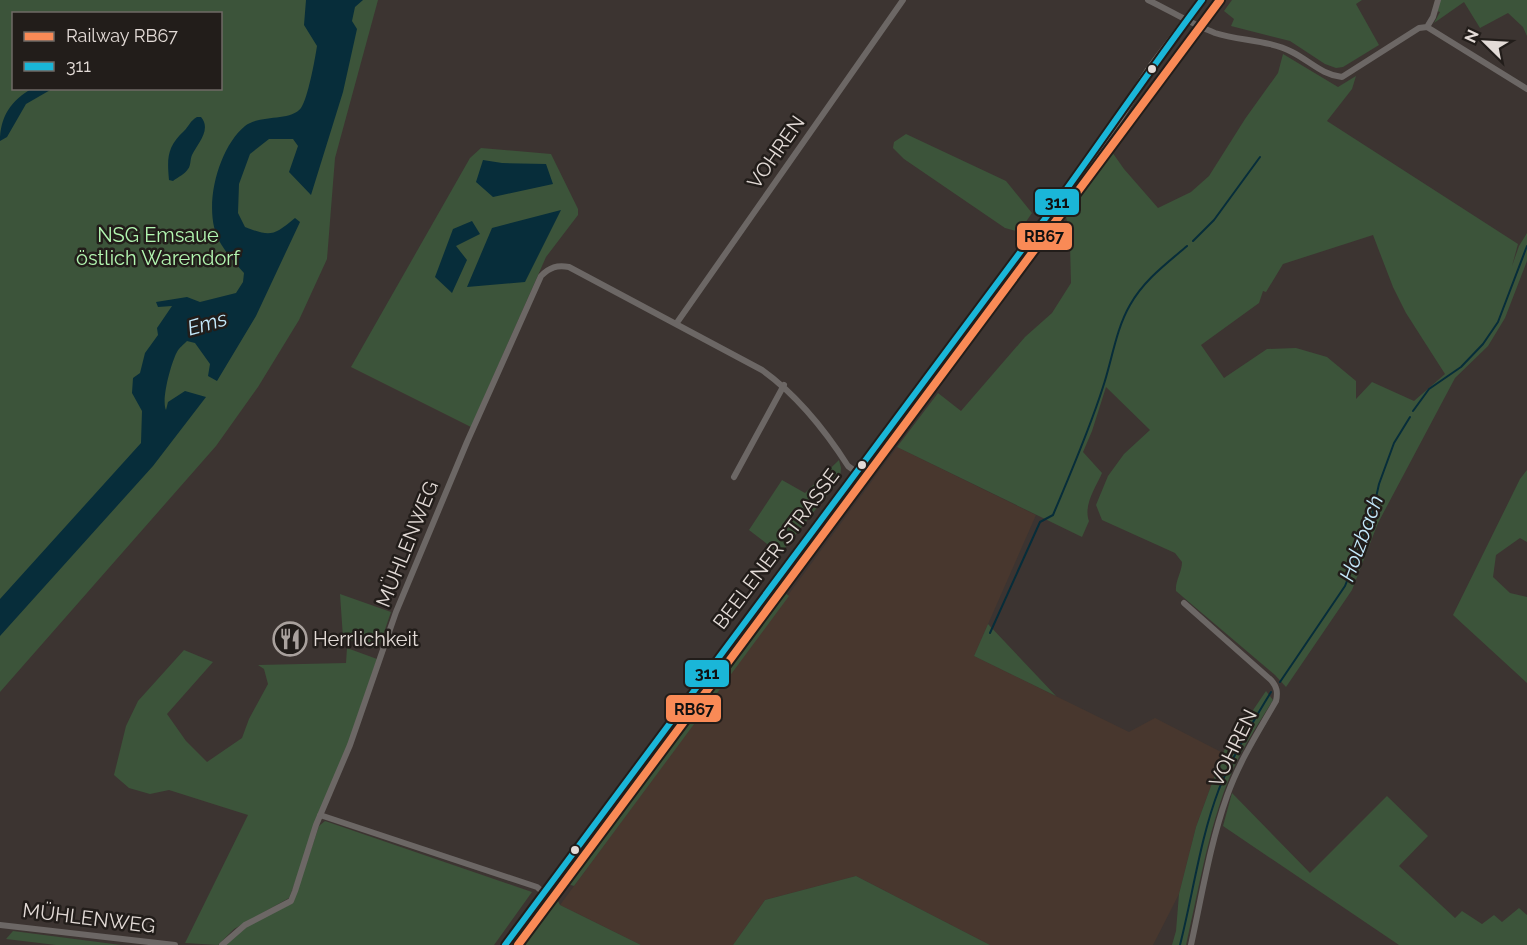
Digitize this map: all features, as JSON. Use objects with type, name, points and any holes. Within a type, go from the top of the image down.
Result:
[{"type":"main road","name":"BEELENER STRASSE","points":[[505,945],[1120,116],[1151,68],[1202,0]]},
{"type":"street","name":"VOHREN","points":[[676,324],[903,0]]},
{"type":"street","points":[[1148,0],[1171,10],[1186,21],[1217,33],[1285,50],[1330,76],[1342,77],[1419,28],[1427,27],[1527,89]]},
{"type":"street","points":[[1427,27],[1438,0]]},
{"type":"street","name":"MÜHLENWEG","points":[[222,945],[244,925],[291,901],[320,815],[350,745],[396,612],[467,442],[541,276],[552,267],[569,267],[676,324]]},
{"type":"street","points":[[676,324],[762,370],[784,385],[848,466],[856,472]]},
{"type":"street","points":[[734,477],[784,385]]},
{"type":"street","name":"VOHREN","points":[[1184,603],[1271,680],[1277,688],[1276,701],[1243,758],[1228,794],[1218,824],[1191,945]]},
{"type":"street","points":[[320,815],[537,887],[544,893]]},
{"type":"street","name":"MÜHLENWEG","points":[[0,924],[175,945]]},
{"type":"shaded area","points":[[1203,19],[1207,21],[1173,69],[557,899],[522,945],[516,945]]},
{"type":"shaded area","points":[[897,447],[1036,515],[974,656],[1129,732],[1155,718],[1223,753],[1196,827],[1179,894],[1153,945],[990,945],[856,876],[765,900],[733,945],[641,945],[560,905]]},
{"type":"green space","name":"NSG Emsaue östlich Warendorf","points":[[0,0],[378,0],[335,158],[327,259],[299,320],[258,387],[216,446],[0,692]]},
{"type":"green space","points":[[1232,0],[1362,0],[1356,4],[1379,45],[1343,67],[1336,68],[1325,64],[1290,41],[1231,26],[1234,19],[1224,11]]},
{"type":"green space","points":[[1440,0],[1527,0],[1527,36],[1523,27],[1508,13],[1480,28],[1464,2],[1434,23],[1440,12],[1437,11]]},
{"type":"green space","points":[[1283,54],[1338,87],[1356,76],[1352,89],[1327,121],[1518,244],[1512,266],[1519,246],[1527,233],[1527,261],[1505,318],[1488,346],[1455,378],[1378,523],[1352,590],[1286,687],[1275,675],[1176,591],[1182,562],[1175,553],[1102,520],[1096,505],[1108,476],[1124,454],[1150,430],[1106,387],[1083,452],[1102,473],[1089,502],[1089,521],[1082,537],[897,447],[938,393],[961,411],[1025,337],[1052,313],[1071,283],[1066,215],[1112,152],[1158,208],[1191,192],[1209,176],[1245,119],[1278,73]],"holes":[[[1373,235],[1393,287],[1406,313],[1445,374],[1414,401],[1372,382],[1356,399],[1356,381],[1327,357],[1296,348],[1267,349],[1224,378],[1201,345],[1259,303],[1263,291],[1266,292],[1283,264]]]},
{"type":"green space","points":[[1135,108],[1136,110],[533,923],[516,945],[512,945]]},
{"type":"green space","points":[[906,134],[1006,181],[1032,213],[1023,226],[1016,231],[1005,228],[904,159],[893,148],[894,142]]},
{"type":"green space","points":[[481,148],[551,154],[578,209],[578,215],[546,257],[471,427],[351,367],[470,158]]},
{"type":"green space","points":[[839,460],[840,479],[780,554],[749,530],[782,480],[805,493]]},
{"type":"green space","points":[[1527,470],[1527,542],[1520,538],[1496,555],[1493,577],[1510,593],[1527,597],[1527,683],[1453,615],[1520,479]]},
{"type":"green space","points":[[784,592],[789,596],[574,886],[568,884]]},
{"type":"green space","points":[[340,594],[391,612],[380,644],[373,648],[343,638]]},
{"type":"green space","points":[[988,624],[1056,696],[974,656]]},
{"type":"green space","points":[[347,648],[377,659],[348,744],[289,898],[234,929],[218,945],[185,943],[248,815],[169,790],[150,794],[129,788],[114,775],[126,726],[138,701],[184,650],[213,662],[167,714],[186,741],[207,762],[242,738],[249,719],[268,684],[264,669],[258,665],[346,663]]},
{"type":"green space","points":[[1266,691],[1273,700],[1240,755],[1221,799],[1207,848],[1186,945],[1172,945],[1176,931],[1179,894],[1196,827],[1223,753],[1233,732],[1243,725]]},
{"type":"green space","points":[[1232,793],[1310,873],[1387,796],[1428,836],[1399,866],[1455,918],[1462,911],[1482,924],[1494,915],[1502,922],[1519,908],[1527,915],[1527,945],[1399,945],[1223,826]]},
{"type":"green space","points":[[325,821],[532,892],[494,945],[226,945],[249,925],[293,903],[319,826]]},
{"type":"green space","points":[[856,876],[990,945],[733,945],[765,900]]},
{"type":"green space","points":[[557,899],[560,905],[641,945],[522,945]]},
{"type":"green space","points":[[13,931],[121,945],[56,945],[6,939]]},
{"type":"water","name":"Ems","points":[[306,0],[363,0],[355,7],[352,21],[357,29],[343,92],[311,195],[289,172],[298,146],[293,139],[269,139],[250,154],[239,184],[238,213],[245,227],[272,233],[295,218],[300,222],[256,316],[217,381],[208,376],[210,364],[195,343],[187,341],[179,349],[167,381],[166,410],[168,402],[185,391],[206,397],[153,466],[0,636],[0,599],[141,443],[142,411],[132,393],[133,378],[140,373],[145,353],[158,335],[157,328],[172,306],[158,307],[156,302],[187,297],[200,302],[236,293],[243,282],[244,273],[223,248],[215,231],[212,199],[215,182],[227,150],[235,136],[245,126],[259,120],[290,115],[301,108],[304,103],[317,46],[304,25]]},
{"type":"water","points":[[30,90],[50,90],[26,104],[7,137],[0,141],[2,124],[8,110]]},
{"type":"water","points":[[197,117],[201,117],[205,127],[192,155],[189,168],[173,181],[169,180],[168,159],[171,148]]},
{"type":"water","points":[[483,160],[546,164],[553,184],[493,197],[476,182]]},
{"type":"water","points":[[561,210],[525,282],[467,287],[492,228]]},
{"type":"water","points":[[472,221],[480,234],[456,246],[467,260],[452,293],[435,277],[453,229]]},
{"type":"waterway","points":[[1193,241],[1214,220],[1260,157]]},
{"type":"waterway","points":[[990,633],[1040,522],[1053,515],[1092,420],[1125,314],[1149,280],[1187,246]]},
{"type":"waterway","name":"Holzbach","points":[[1413,411],[1429,389],[1461,367],[1483,344],[1498,322],[1527,246]]},
{"type":"waterway","name":"Holzbach","points":[[1280,682],[1345,586],[1371,520],[1379,484],[1394,443],[1410,417]]},
{"type":"waterway","name":"Holzbach","points":[[1180,945],[1212,808],[1237,752],[1271,692]]},
{"type":"rail line","name":"RB67","points":[[518,945],[1220,0]]},
{"type":"transit line","name":"311","points":[[505,945],[1053,208],[1202,0]]},
{"type":"place","name":"Herrlichkeit","points":[[290,639]]}]
